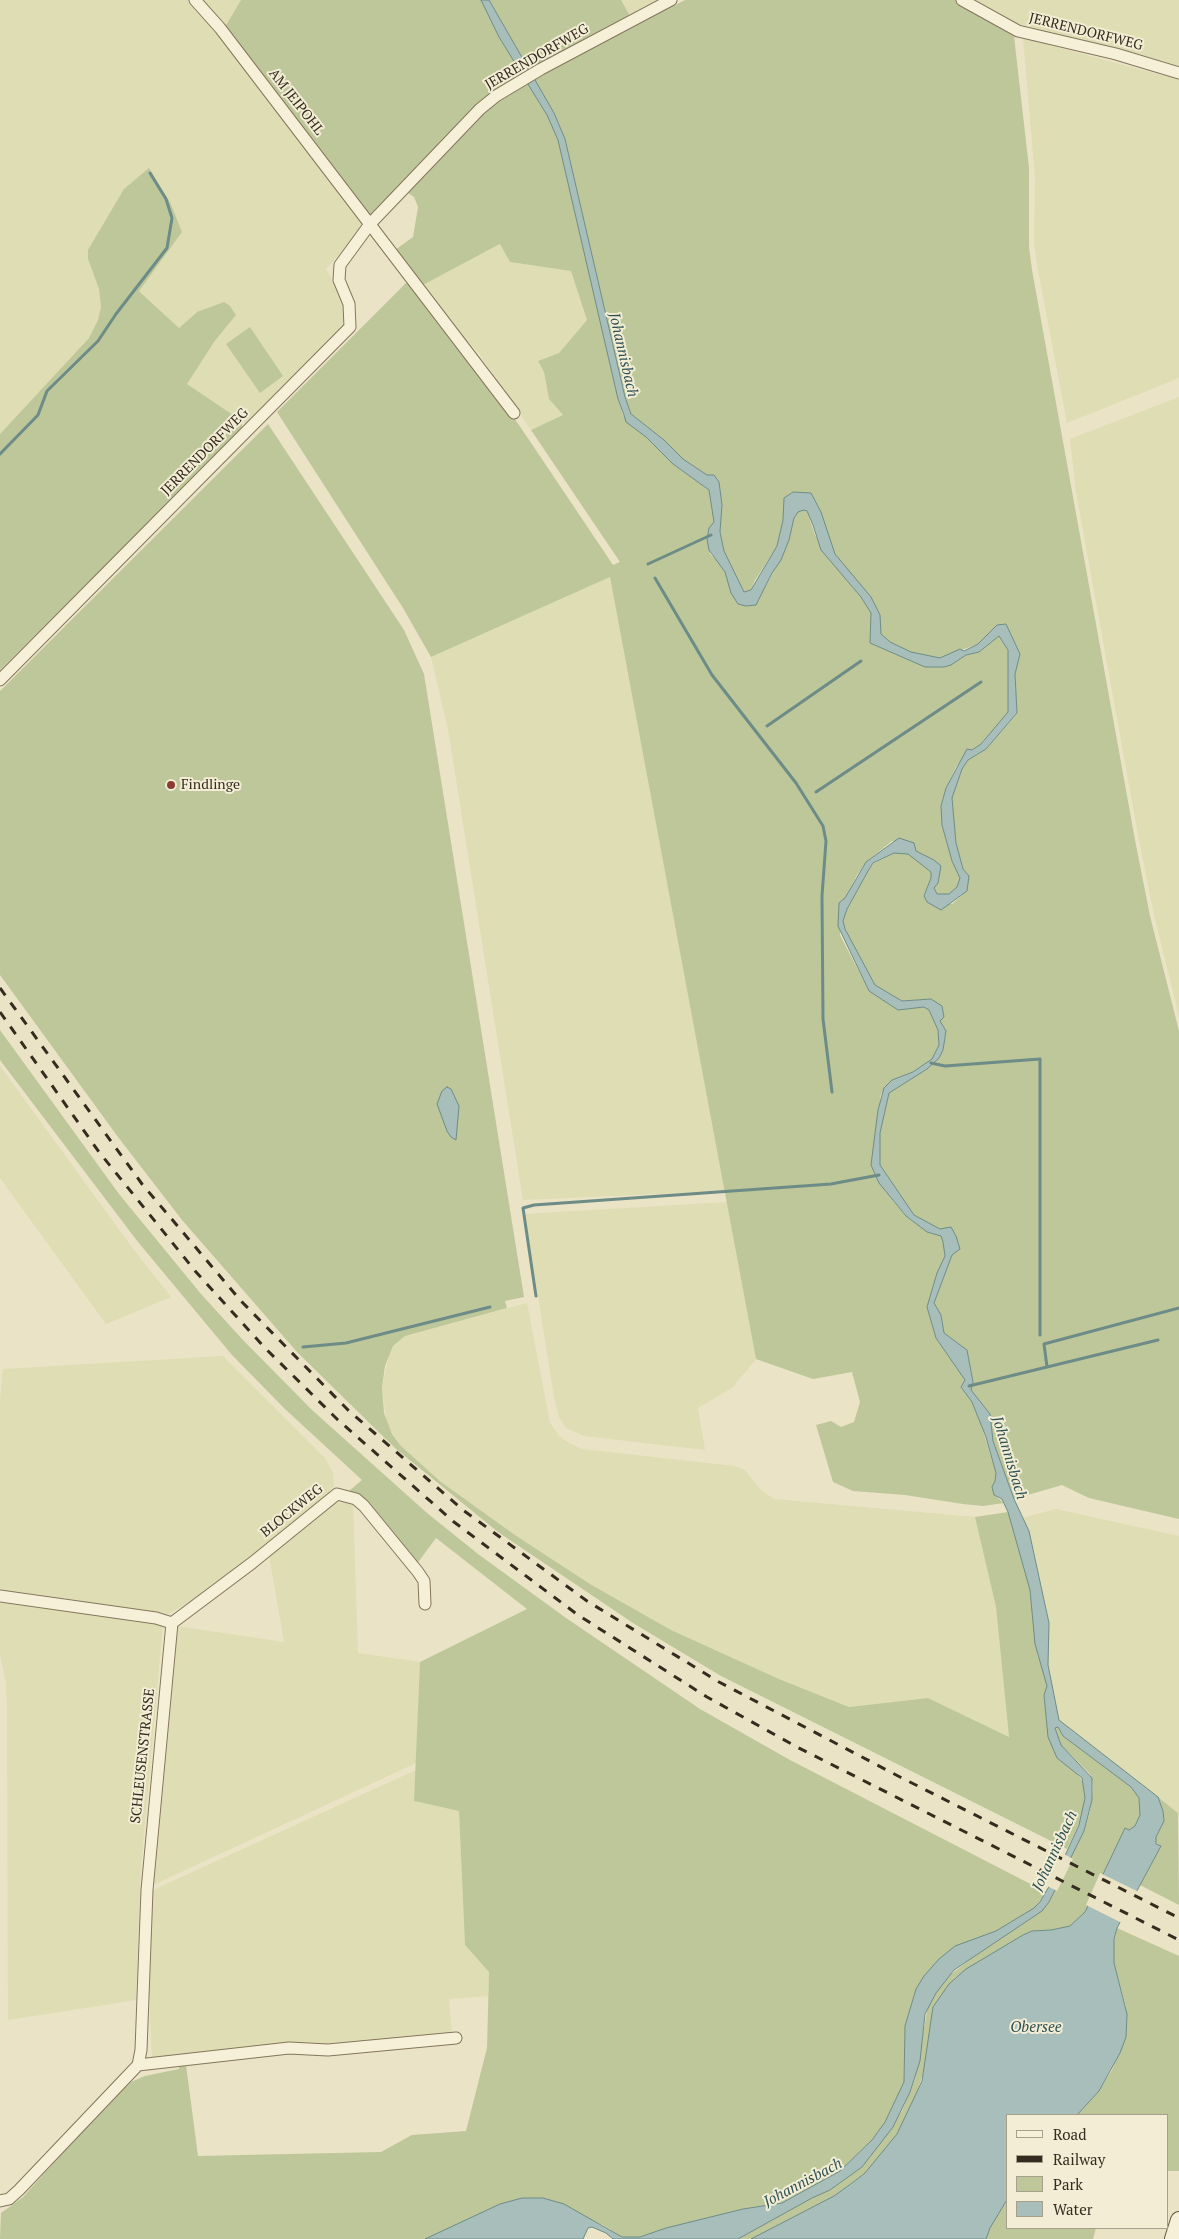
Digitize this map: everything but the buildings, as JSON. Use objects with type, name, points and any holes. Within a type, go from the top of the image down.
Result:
[{"type":"street","name":"AM JEIPOHL","points":[[195,0],[220,28],[370,224]]},
{"type":"street","name":"JERRENDORFWEG","points":[[0,680],[350,327],[349,304],[339,280],[340,265],[370,224],[480,109],[515,84],[541,69],[671,0]]},
{"type":"street","name":"JERRENDORFWEG","points":[[962,0],[1018,31],[1116,54],[1179,72]]},
{"type":"street","points":[[370,224],[514,413]]},
{"type":"street","name":"BLOCKWEG","points":[[172,1623],[252,1563],[337,1494],[356,1499],[364,1506],[418,1572],[424,1581],[425,1604]]},
{"type":"street","points":[[0,1596],[156,1618],[172,1623]]},
{"type":"street","name":"SCHLEUSENSTRASSE","points":[[138,2065],[141,2050],[147,1890],[172,1623]]},
{"type":"street","points":[[0,2201],[9,2199],[19,2190],[138,2065],[280,2049],[328,2050],[456,2038]]},
{"type":"shaded area","points":[[0,0],[189,0],[216,29],[366,224],[326,269],[345,303],[346,324],[248,425],[186,384],[214,342],[236,315],[196,312],[179,328],[139,290],[155,267],[88,259],[99,289],[101,307],[98,320],[89,338],[0,434]]},
{"type":"shaded area","points":[[202,0],[241,0],[225,27]]},
{"type":"shaded area","points":[[621,0],[660,0],[630,16]]},
{"type":"shaded area","points":[[973,0],[1179,0],[1179,68],[1005,20]]},
{"type":"shaded area","points":[[1023,38],[1179,80],[1179,378],[1067,423],[1034,242],[1035,178]]},
{"type":"shaded area","points":[[501,244],[510,262],[571,271],[587,320],[559,353],[538,361],[544,372],[549,399],[563,415],[531,430],[478,352],[446,321],[421,286]]},
{"type":"shaded area","points":[[1179,397],[1179,1016],[1154,915],[1139,840],[1076,492],[1070,439]]},
{"type":"shaded area","points":[[610,577],[726,1191],[523,1200],[448,729],[431,657]]},
{"type":"shaded area","points":[[0,1066],[131,1246],[171,1297],[106,1324],[0,1178]]},
{"type":"shaded area","points":[[727,1202],[756,1359],[732,1388],[698,1408],[705,1450],[584,1436],[566,1428],[559,1417],[554,1397],[525,1214]]},
{"type":"shaded area","points":[[527,1303],[550,1423],[559,1436],[569,1443],[582,1449],[734,1466],[745,1470],[761,1490],[774,1499],[975,1517],[996,1607],[1009,1737],[928,1698],[849,1707],[779,1679],[671,1630],[590,1584],[515,1535],[441,1482],[401,1446],[387,1425],[382,1388],[393,1346],[405,1336]]},
{"type":"shaded area","points":[[223,1356],[325,1458],[333,1473],[334,1485],[327,1495],[202,1595],[168,1614],[0,1589],[0,1399],[3,1369]]},
{"type":"shaded area","points":[[333,1503],[353,1503],[358,1653],[420,1662],[416,1763],[153,1885],[176,1626],[284,1642],[269,1555]]},
{"type":"shaded area","points":[[1056,1509],[1179,1536],[1179,1819],[1178,1813],[1059,1720],[1048,1665],[1049,1623],[1045,1601],[1032,1543],[1022,1518]]},
{"type":"shaded area","points":[[0,1602],[163,1624],[141,1867],[136,2000],[8,2020],[7,1709],[6,1683],[0,1655]]},
{"type":"shaded area","points":[[416,1770],[414,1801],[459,1811],[465,1945],[489,1972],[488,1996],[449,1999],[452,2035],[152,2060],[149,1991],[153,1890]]},
{"type":"green space","points":[[241,0],[481,0],[499,37],[523,76],[371,217],[225,27]]},
{"type":"green space","points":[[489,0],[621,0],[630,16],[552,57],[530,72]]},
{"type":"green space","points":[[685,0],[956,0],[1014,36],[1029,168],[1029,247],[1032,270],[1135,840],[1150,916],[1179,1031],[1179,1519],[1089,1498],[1062,1485],[1014,1499],[993,1441],[990,1414],[970,1390],[973,1382],[967,1350],[944,1333],[941,1315],[934,1303],[952,1255],[940,1229],[914,1215],[880,1165],[880,1133],[889,1093],[927,1069],[943,1050],[946,1031],[940,1021],[944,1016],[942,1006],[931,999],[902,1001],[875,985],[845,929],[843,921],[847,909],[873,864],[894,853],[908,853],[931,872],[931,878],[924,896],[952,904],[967,891],[969,876],[963,869],[956,843],[952,798],[962,769],[968,760],[986,749],[1017,714],[1015,674],[1020,654],[1006,624],[997,625],[978,644],[940,658],[911,652],[890,642],[881,635],[880,615],[835,554],[821,512],[811,493],[792,492],[784,498],[783,520],[777,546],[751,590],[744,592],[724,551],[720,532],[722,505],[719,482],[714,475],[707,475],[683,459],[664,440],[631,414],[625,397],[565,139],[554,113],[533,77]]},
{"type":"green space","points":[[527,81],[547,115],[558,140],[623,415],[673,464],[709,490],[714,522],[710,554],[719,562],[725,572],[738,604],[766,586],[789,540],[794,518],[798,512],[804,510],[807,511],[815,535],[829,559],[861,597],[871,613],[870,643],[925,667],[951,665],[966,655],[979,652],[999,636],[1008,650],[1008,712],[981,744],[972,750],[956,767],[946,788],[941,806],[942,825],[952,861],[960,878],[957,887],[949,894],[937,895],[934,888],[934,860],[892,841],[866,862],[857,875],[845,898],[840,935],[869,991],[898,1010],[924,1007],[929,1010],[938,1030],[939,1045],[932,1059],[913,1072],[892,1080],[881,1094],[871,1165],[893,1201],[906,1216],[927,1232],[941,1236],[945,1256],[937,1273],[927,1307],[936,1338],[965,1380],[961,1386],[972,1402],[980,1421],[996,1473],[992,1487],[994,1495],[1004,1503],[983,1506],[905,1495],[853,1491],[833,1482],[816,1425],[831,1421],[841,1427],[854,1422],[860,1402],[852,1372],[813,1379],[756,1359],[610,577],[431,657],[403,608],[277,412],[407,282],[440,325],[471,360],[519,425],[613,565],[620,562],[531,430],[563,415],[549,399],[544,372],[538,361],[559,353],[587,320],[571,271],[510,262],[500,244],[421,286],[395,250],[413,237],[418,207],[414,197],[408,193],[485,111]]},
{"type":"green space","points":[[149,168],[170,202],[182,232],[139,291],[179,328],[197,312],[224,302],[230,306],[236,315],[214,342],[187,384],[242,421],[242,430],[0,670],[0,434],[89,338],[98,320],[101,307],[99,289],[88,259],[88,250],[124,189]]},
{"type":"green space","points":[[250,327],[283,376],[260,393],[226,344]]},
{"type":"green space","points":[[268,424],[404,630],[424,674],[524,1297],[505,1301],[507,1308],[405,1336],[393,1346],[385,1366],[382,1388],[384,1413],[392,1434],[401,1446],[441,1482],[515,1535],[590,1584],[671,1630],[779,1679],[849,1707],[928,1698],[1009,1737],[996,1607],[975,1517],[1008,1512],[1030,1590],[1038,1657],[1043,1666],[1047,1686],[1044,1695],[1047,1724],[1057,1757],[1076,1773],[1084,1783],[1085,1798],[1082,1817],[1067,1849],[721,1676],[633,1623],[498,1532],[395,1448],[297,1352],[182,1220],[118,1137],[0,975],[0,691]]},
{"type":"green space","points":[[0,1030],[119,1194],[201,1294],[312,1410],[427,1513],[478,1554],[566,1618],[700,1709],[790,1760],[1046,1892],[1035,1908],[982,1937],[916,1989],[905,2026],[904,2082],[885,2122],[872,2140],[840,2171],[782,2203],[743,2209],[631,2239],[622,2237],[603,2225],[543,2198],[536,2198],[460,2224],[425,2239],[0,2239],[1,2213],[23,2197],[87,2126],[131,2082],[145,2076],[179,2069],[179,2066],[186,2065],[198,2156],[381,2152],[412,2135],[466,2131],[487,2048],[489,1972],[465,1945],[459,1811],[414,1801],[420,1662],[527,1609],[436,1538],[416,1565],[368,1502],[349,1491],[362,1480],[285,1409],[232,1355],[138,1242],[0,1060]]},
{"type":"green space","points":[[1058,1727],[1063,1736],[1131,1787],[1139,1798],[1140,1815],[1135,1826],[1129,1830],[1125,1828],[1085,1912],[1070,1926],[1032,1931],[1023,1935],[956,1977],[933,2007],[925,2067],[915,2099],[897,2134],[875,2162],[865,2173],[834,2196],[751,2239],[738,2239],[830,2190],[862,2167],[902,2111],[915,2079],[928,2006],[945,1979],[973,1957],[1036,1915],[1049,1902],[1084,1831],[1090,1811],[1093,1790],[1092,1778],[1089,1773],[1061,1745],[1055,1728]]},
{"type":"green space","points":[[1158,1797],[1178,1813],[1179,1905],[1140,1885],[1161,1846],[1156,1843],[1156,1837],[1164,1821]]},
{"type":"green space","points":[[1117,1928],[1179,1956],[1179,2171],[1169,2171],[1169,2114],[1078,2114],[1099,2091],[1112,2070],[1126,2037],[1126,2007],[1114,1963],[1113,1946]]},
{"type":"green space","points":[[1006,2201],[1006,2229],[1096,2229],[1093,2239],[986,2239],[990,2228]]},
{"type":"water","name":"Obersee","points":[[481,0],[489,0],[554,113],[565,139],[625,397],[631,414],[664,440],[683,459],[707,475],[714,475],[719,482],[722,505],[720,532],[724,551],[744,592],[751,590],[777,546],[783,520],[784,498],[793,492],[811,493],[821,512],[835,554],[871,597],[880,615],[881,634],[890,642],[911,652],[940,658],[960,649],[964,651],[978,644],[997,625],[1006,624],[1020,654],[1015,674],[1017,713],[986,749],[968,760],[962,769],[952,798],[956,843],[963,869],[969,876],[967,891],[941,910],[927,902],[924,896],[931,878],[931,872],[908,854],[894,853],[873,863],[847,909],[843,921],[845,929],[875,985],[902,1001],[931,999],[942,1006],[944,1017],[940,1021],[946,1031],[943,1050],[939,1058],[927,1069],[889,1093],[880,1133],[880,1165],[914,1215],[940,1229],[951,1227],[956,1236],[960,1249],[952,1255],[934,1303],[941,1315],[944,1333],[967,1350],[973,1382],[971,1390],[990,1414],[993,1441],[1014,1499],[1029,1531],[1049,1623],[1048,1665],[1059,1720],[1158,1797],[1163,1811],[1164,1821],[1156,1837],[1156,1844],[1161,1846],[1117,1928],[1114,1939],[1114,1963],[1127,2014],[1126,2037],[1120,2053],[1099,2091],[1078,2114],[1006,2114],[1006,2201],[990,2228],[986,2239],[751,2239],[834,2196],[865,2173],[897,2134],[922,2081],[933,2007],[949,1984],[966,1969],[1023,1935],[1032,1931],[1070,1926],[1085,1912],[1125,1828],[1129,1830],[1135,1826],[1140,1815],[1139,1798],[1131,1787],[1063,1736],[1058,1727],[1055,1728],[1061,1745],[1092,1778],[1092,1800],[1084,1831],[1049,1902],[1042,1911],[954,1970],[936,1993],[925,2014],[920,2061],[910,2092],[893,2127],[862,2167],[830,2190],[738,2239],[613,2239],[606,2233],[592,2227],[588,2228],[583,2239],[425,2239],[500,2204],[522,2198],[543,2198],[564,2204],[622,2237],[640,2237],[666,2228],[743,2209],[782,2203],[840,2171],[872,2140],[885,2122],[904,2082],[905,2026],[916,1989],[924,1976],[939,1959],[955,1946],[996,1931],[1034,1908],[1040,1902],[1058,1871],[1079,1825],[1085,1798],[1082,1778],[1057,1758],[1048,1737],[1044,1695],[1047,1686],[1035,1644],[1030,1590],[1008,1512],[1002,1499],[994,1495],[992,1487],[996,1473],[986,1437],[972,1402],[961,1387],[965,1380],[936,1338],[927,1307],[937,1273],[945,1256],[941,1236],[927,1232],[906,1216],[879,1183],[871,1165],[878,1110],[884,1088],[892,1080],[913,1072],[932,1059],[939,1045],[938,1030],[929,1010],[924,1007],[898,1010],[869,991],[838,926],[839,903],[845,898],[866,862],[899,838],[914,843],[916,851],[934,860],[941,866],[938,883],[934,888],[937,894],[949,894],[957,887],[960,878],[952,861],[942,825],[941,806],[946,788],[967,749],[972,750],[981,744],[1008,712],[1008,650],[999,636],[979,652],[966,655],[951,665],[925,667],[870,643],[871,613],[861,597],[821,550],[813,525],[807,511],[804,510],[798,512],[794,518],[789,540],[781,560],[772,573],[756,605],[746,606],[738,604],[731,593],[725,572],[709,550],[707,539],[709,528],[714,522],[709,490],[673,464],[646,437],[626,422],[618,399],[558,140],[547,115],[499,37]]},
{"type":"water","points":[[447,1087],[451,1089],[459,1106],[456,1140],[447,1131],[437,1104],[442,1091]]},
{"type":"pier","points":[[1064,1854],[1073,1859],[1057,1891],[1047,1886]]},
{"type":"pier","points":[[1100,1873],[1139,1892],[1122,1923],[1086,1905]]},
{"type":"waterway","points":[[0,454],[38,415],[47,391],[98,341],[116,314],[167,248],[172,218],[166,199],[150,173]]},
{"type":"waterway","points":[[648,564],[711,535]]},
{"type":"waterway","points":[[655,578],[712,675],[796,783],[823,826],[826,841],[822,896],[823,1019],[832,1092]]},
{"type":"waterway","points":[[767,726],[861,661]]},
{"type":"waterway","points":[[816,792],[981,682]]},
{"type":"waterway","points":[[931,1063],[945,1066],[1040,1059],[1040,1335]]},
{"type":"waterway","points":[[536,1296],[523,1208],[534,1205],[831,1184],[879,1175]]},
{"type":"waterway","points":[[303,1347],[346,1343],[490,1307]]},
{"type":"waterway","points":[[1047,1367],[1044,1344],[1179,1308]]},
{"type":"waterway","points":[[969,1386],[1158,1340]]},
{"type":"railway","points":[[0,988],[142,1184],[241,1301],[348,1410],[463,1510],[587,1601],[719,1682],[900,1777],[1179,1918]]},
{"type":"railway","points":[[0,1012],[99,1152],[196,1272],[265,1348],[338,1420],[454,1522],[578,1615],[707,1697],[797,1747],[1179,1940]]},
{"type":"place","name":"Findlinge","points":[[171,785]]},
{"type":"water label","name":"Johannisbach","points":[[623,355]]},
{"type":"water label","name":"Johannisbach","points":[[1009,1458]]},
{"type":"water label","name":"Johannisbach","points":[[1055,1851]]},
{"type":"water label","name":"Johannisbach","points":[[803,2183]]}]
